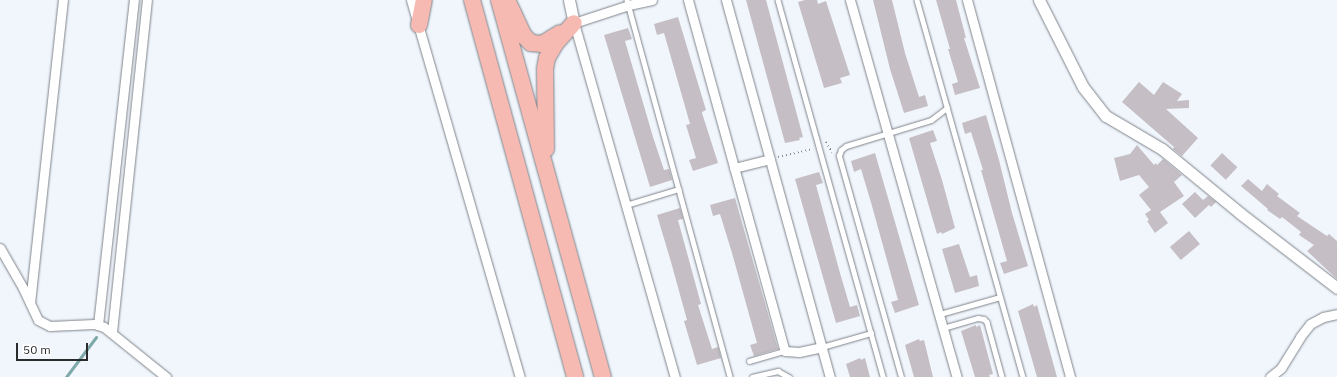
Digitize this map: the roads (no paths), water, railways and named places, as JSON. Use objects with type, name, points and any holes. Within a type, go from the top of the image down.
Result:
[{"type":"highway","points":[[419,25],[424,0]]},
{"type":"highway","points":[[472,0],[575,377]]},
{"type":"highway","points":[[499,0],[603,377]]},
{"type":"highway","points":[[507,0],[524,36],[531,43],[542,44],[574,24]]},
{"type":"highway","points":[[547,175],[545,69],[547,58],[555,44],[574,24]]},
{"type":"street","points":[[30,303],[63,0]]},
{"type":"street","points":[[98,325],[134,0]]},
{"type":"street","points":[[112,332],[148,0]]},
{"type":"street","points":[[411,0],[520,377]]},
{"type":"street","points":[[569,0],[574,24],[675,377]]},
{"type":"street","points":[[574,24],[628,2],[652,0]]},
{"type":"street","points":[[688,0],[785,351],[798,352],[822,347]]},
{"type":"street","points":[[726,0],[830,377]]},
{"type":"street","points":[[850,0],[957,377]]},
{"type":"street","points":[[967,0],[1070,377]]},
{"type":"street","points":[[1039,0],[1083,88],[1106,116],[1162,149],[1224,200],[1337,288]]},
{"type":"street","points":[[734,168],[770,159]]},
{"type":"street","points":[[0,248],[30,303],[35,317],[46,325],[98,325],[112,332],[166,377]]},
{"type":"street","points":[[1270,377],[1281,368],[1310,324],[1323,317],[1337,314]]},
{"type":"lane","points":[[778,0],[883,377]]},
{"type":"lane","points":[[917,0],[1023,377]]},
{"type":"lane","points":[[628,2],[730,377]]},
{"type":"lane","points":[[901,377],[839,156],[841,150],[846,146],[931,120],[947,108]]},
{"type":"lane","points":[[626,205],[679,189]]},
{"type":"lane","points":[[940,314],[1000,297]]},
{"type":"lane","points":[[944,328],[978,318],[984,319],[987,322],[1002,377]]},
{"type":"lane","points":[[822,347],[871,333]]},
{"type":"lane","points":[[749,361],[785,351]]},
{"type":"lane","points":[[752,377],[778,371],[788,377]]},
{"type":"waterway","points":[[66,377],[96,337]]}]
